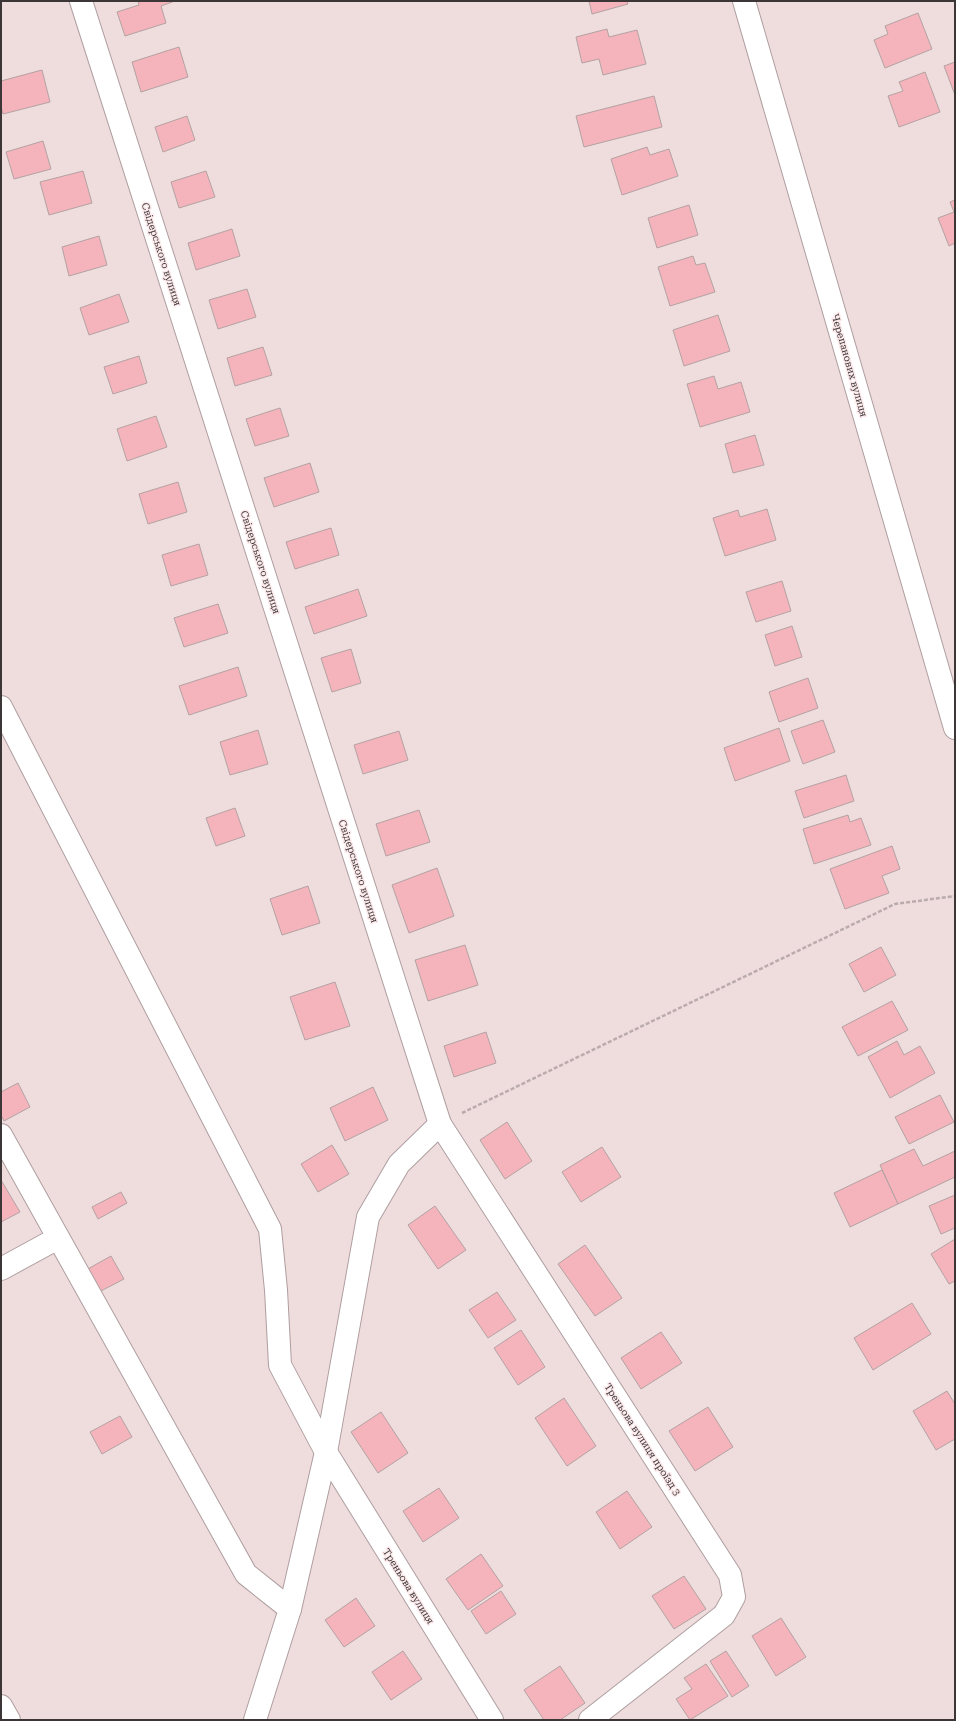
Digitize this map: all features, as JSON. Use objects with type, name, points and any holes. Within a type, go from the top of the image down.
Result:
[{"type":"street","name":"Свiдерського вулиця","points":[[81,1],[440,1124]]},
{"type":"street","name":"Черепанових вулиця","points":[[744,1],[955,728]]},
{"type":"street","name":"Треньова вулиця","points":[[1,707],[270,1229],[276,1290],[280,1365],[326,1452],[492,1720]]},
{"type":"street","points":[[255,1720],[290,1609],[326,1452],[368,1217],[399,1164],[440,1124]]},
{"type":"street","name":"Треньова вулиця проїзд 3","points":[[440,1124],[730,1574],[734,1597],[724,1615],[590,1720]]},
{"type":"street","points":[[1,1134],[246,1574],[290,1609]]},
{"type":"street","points":[[1,1269],[58,1238]]},
{"type":"street","points":[[1,1706],[9,1720]]},
{"type":"path","points":[[440,1124],[895,904],[955,896]]},
{"type":"building","points":[[138,1],[175,1],[161,6],[166,23],[125,36],[117,12],[139,5]]},
{"type":"building","points":[[589,1],[627,1],[628,4],[592,14]]},
{"type":"building","points":[[918,13],[932,49],[885,68],[874,40],[888,34],[885,26]]},
{"type":"building","points":[[607,29],[609,37],[637,30],[646,64],[603,75],[599,59],[582,63],[576,37]]},
{"type":"building","points":[[179,47],[188,77],[141,92],[132,62]]},
{"type":"building","points":[[955,62],[955,95],[944,66]]},
{"type":"building","points":[[42,70],[50,102],[3,114],[1,107],[1,81]]},
{"type":"building","points":[[925,72],[940,112],[899,127],[888,96],[903,91],[899,82]]},
{"type":"building","points":[[654,96],[662,127],[584,147],[576,116]]},
{"type":"building","points":[[187,116],[195,140],[163,152],[155,127]]},
{"type":"building","points":[[43,141],[51,169],[14,179],[6,152]]},
{"type":"building","points":[[647,147],[650,155],[669,149],[678,176],[622,195],[611,159]]},
{"type":"building","points":[[83,171],[92,203],[49,215],[40,182]]},
{"type":"building","points":[[206,171],[215,197],[179,208],[171,182]]},
{"type":"building","points":[[955,200],[955,243],[949,246],[938,218],[954,212],[950,202]]},
{"type":"building","points":[[689,205],[698,235],[657,248],[648,218]]},
{"type":"building","points":[[232,229],[240,256],[196,270],[188,243]]},
{"type":"building","points":[[99,236],[107,265],[69,276],[62,247]]},
{"type":"building","points":[[693,256],[696,265],[705,263],[715,292],[670,306],[658,267]]},
{"type":"building","points":[[247,289],[256,317],[218,329],[209,300]]},
{"type":"building","points":[[119,294],[129,322],[89,335],[80,308]]},
{"type":"building","points":[[718,315],[730,351],[684,366],[673,330]]},
{"type":"building","points":[[263,347],[272,375],[235,386],[227,358]]},
{"type":"building","points":[[139,356],[147,383],[113,394],[104,367]]},
{"type":"building","points":[[714,376],[718,389],[741,382],[750,412],[700,427],[687,384]]},
{"type":"building","points":[[280,408],[289,436],[255,446],[246,419]]},
{"type":"building","points":[[156,416],[167,447],[127,461],[117,429]]},
{"type":"building","points":[[755,435],[764,465],[733,473],[725,444]]},
{"type":"building","points":[[310,463],[319,492],[274,507],[264,478]]},
{"type":"building","points":[[178,482],[187,512],[148,524],[139,494]]},
{"type":"building","points":[[767,509],[776,540],[725,556],[713,518],[738,510],[740,517]]},
{"type":"building","points":[[331,528],[339,555],[295,569],[286,542]]},
{"type":"building","points":[[199,544],[208,575],[171,586],[162,555]]},
{"type":"building","points":[[782,581],[791,611],[756,622],[746,592]]},
{"type":"building","points":[[358,589],[367,616],[314,634],[305,607]]},
{"type":"building","points":[[218,604],[228,633],[184,647],[174,618]]},
{"type":"building","points":[[792,626],[802,657],[775,666],[765,635]]},
{"type":"building","points":[[351,649],[361,683],[332,692],[321,658]]},
{"type":"building","points":[[238,667],[247,696],[189,715],[179,686]]},
{"type":"building","points":[[808,678],[818,708],[779,722],[769,692]]},
{"type":"building","points":[[823,720],[835,752],[803,764],[791,731]]},
{"type":"building","points":[[779,728],[790,761],[735,781],[724,748]]},
{"type":"building","points":[[258,730],[268,764],[230,775],[220,742]]},
{"type":"building","points":[[399,731],[408,760],[363,774],[354,745]]},
{"type":"building","points":[[846,775],[854,801],[804,818],[795,791]]},
{"type":"building","points":[[235,808],[245,836],[216,846],[206,818]]},
{"type":"building","points":[[419,810],[430,842],[386,856],[376,824]]},
{"type":"building","points":[[848,815],[850,822],[861,818],[871,845],[814,864],[803,829]]},
{"type":"building","points":[[892,846],[900,869],[882,876],[889,893],[845,909],[830,869]]},
{"type":"building","points":[[437,868],[454,916],[409,933],[392,885]]},
{"type":"building","points":[[308,886],[320,923],[282,935],[270,899]]},
{"type":"building","points":[[465,945],[478,985],[428,1001],[415,960]]},
{"type":"building","points":[[881,947],[896,975],[864,992],[849,964]]},
{"type":"building","points":[[335,982],[350,1026],[305,1040],[290,997]]},
{"type":"building","points":[[892,1001],[908,1030],[858,1056],[842,1027]]},
{"type":"building","points":[[486,1032],[496,1063],[454,1077],[444,1046]]},
{"type":"building","points":[[897,1041],[904,1055],[920,1046],[935,1073],[890,1098],[868,1057]]},
{"type":"building","points":[[18,1083],[30,1107],[4,1121],[1,1115],[1,1092]]},
{"type":"building","points":[[373,1087],[388,1120],[345,1141],[330,1108]]},
{"type":"building","points":[[940,1095],[954,1122],[909,1144],[895,1117]]},
{"type":"building","points":[[507,1122],[532,1161],[505,1179],[480,1140]]},
{"type":"building","points":[[332,1145],[349,1174],[318,1192],[301,1164]]},
{"type":"building","points":[[602,1147],[621,1177],[581,1202],[562,1172]]},
{"type":"building","points":[[914,1149],[923,1166],[955,1151],[955,1177],[898,1204],[880,1165]]},
{"type":"building","points":[[882,1170],[898,1204],[850,1227],[834,1193]]},
{"type":"building","points":[[1,1180],[20,1212],[1,1222]]},
{"type":"building","points":[[121,1192],[127,1203],[98,1219],[92,1207]]},
{"type":"building","points":[[955,1195],[955,1228],[941,1234],[929,1206]]},
{"type":"building","points":[[435,1206],[466,1250],[438,1269],[408,1225]]},
{"type":"building","points":[[955,1239],[955,1281],[949,1284],[931,1254]]},
{"type":"building","points":[[585,1245],[622,1298],[595,1316],[558,1264]]},
{"type":"building","points":[[111,1256],[124,1279],[99,1292],[86,1270]]},
{"type":"building","points":[[497,1292],[516,1320],[488,1338],[469,1310]]},
{"type":"building","points":[[912,1303],[931,1334],[873,1370],[854,1338]]},
{"type":"building","points":[[521,1330],[545,1367],[518,1385],[494,1348]]},
{"type":"building","points":[[661,1332],[682,1363],[641,1389],[621,1358]]},
{"type":"building","points":[[947,1391],[955,1404],[955,1439],[936,1450],[913,1411]]},
{"type":"building","points":[[564,1398],[596,1446],[567,1466],[535,1418]]},
{"type":"building","points":[[708,1407],[733,1447],[695,1471],[669,1431]]},
{"type":"building","points":[[381,1412],[408,1453],[378,1473],[351,1432]]},
{"type":"building","points":[[120,1416],[132,1437],[102,1454],[90,1432]]},
{"type":"building","points":[[439,1488],[459,1518],[423,1542],[403,1511]]},
{"type":"building","points":[[627,1491],[652,1527],[620,1549],[596,1512]]},
{"type":"building","points":[[481,1554],[503,1586],[468,1610],[446,1579]]},
{"type":"building","points":[[684,1576],[706,1609],[674,1629],[652,1596]]},
{"type":"building","points":[[501,1591],[516,1614],[486,1634],[471,1611]]},
{"type":"building","points":[[356,1598],[375,1626],[344,1647],[325,1620]]},
{"type":"building","points":[[781,1618],[806,1657],[776,1676],[752,1636]]},
{"type":"building","points":[[403,1651],[422,1679],[391,1700],[372,1672]]},
{"type":"building","points":[[726,1651],[749,1686],[732,1697],[710,1661]]},
{"type":"building","points":[[706,1664],[728,1696],[690,1720],[676,1699],[692,1689],[684,1678]]},
{"type":"building","points":[[560,1666],[585,1703],[560,1720],[544,1720],[524,1690]]}]
